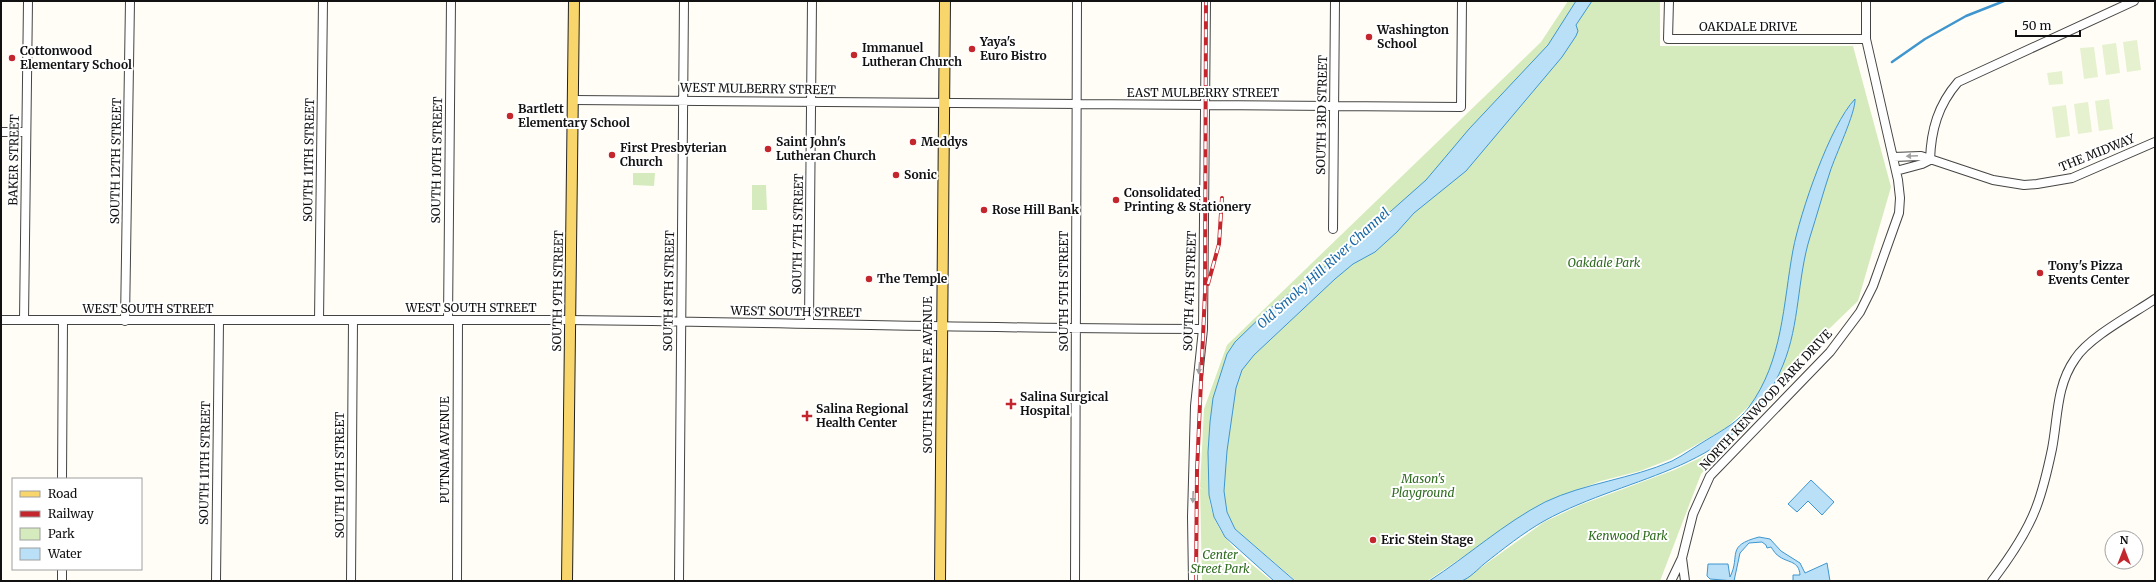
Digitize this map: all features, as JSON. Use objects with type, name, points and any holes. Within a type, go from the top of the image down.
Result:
[{"type":"main road","name":"SOUTH 9TH STREET","points":[[567,581],[574,1]]},
{"type":"main road","name":"SOUTH SANTA FE AVENUE","points":[[940,581],[945,1]]},
{"type":"street","name":"BAKER STREET","points":[[24,320],[28,1]]},
{"type":"street","name":"SOUTH 12TH STREET","points":[[125,321],[130,1]]},
{"type":"street","name":"SOUTH 11TH STREET","points":[[319,320],[323,1]]},
{"type":"street","name":"SOUTH 10TH STREET","points":[[448,320],[451,1]]},
{"type":"street","name":"SOUTH 8TH STREET","points":[[679,581],[680,322],[684,100],[684,1]]},
{"type":"street","name":"SOUTH 7TH STREET","points":[[809,323],[812,1]]},
{"type":"street","name":"SOUTH 5TH STREET","points":[[1075,581],[1077,1]]},
{"type":"street","name":"SOUTH 4TH STREET","points":[[1193,581],[1192,517],[1195,406],[1203,329],[1206,1]]},
{"type":"street","name":"SOUTH 3RD STREET","points":[[1333,229],[1335,1]]},
{"type":"street","name":"EAST MULBERRY STREET","points":[[944,104],[1461,107],[1462,1]]},
{"type":"street","name":"OAKDALE DRIVE","points":[[1669,1],[1668,39],[1866,39]]},
{"type":"street","name":"NORTH KENWOOD PARK DRIVE","points":[[1671,581],[1682,558],[1693,514],[1710,476],[1830,352],[1860,312],[1873,286],[1899,213],[1900,198],[1896,171],[1866,39],[1866,1]]},
{"type":"street","points":[[1896,171],[1922,164],[1930,160],[1932,131],[1939,110],[1948,93],[1958,82],[2134,1]]},
{"type":"street","name":"WEST MULBERRY STREET","points":[[573,100],[812,101],[944,104]]},
{"type":"street","points":[[1,132],[26,132]]},
{"type":"street","name":"THE MIDWAY","points":[[1892,157],[1921,156],[1993,180],[2037,184],[2072,178],[2155,142]]},
{"type":"street","points":[[1992,581],[2006,563],[2036,508],[2052,449],[2060,393],[2067,371],[2075,357],[2097,338],[2155,299]]},
{"type":"street","name":"WEST SOUTH STREET","points":[[1,320],[219,322],[319,320],[570,320],[809,323],[942,327],[1203,329]]},
{"type":"street","points":[[62,478],[63,320]]},
{"type":"street","name":"SOUTH 10TH STREET","points":[[351,581],[353,320]]},
{"type":"street","name":"PUTNAM AVENUE","points":[[456,581],[458,320]]},
{"type":"street","name":"SOUTH 11TH STREET","points":[[216,581],[219,322]]},
{"type":"street","points":[[1682,558],[1685,581]]},
{"type":"street","points":[[62,570],[62,581]]},
{"type":"green space","name":"Oakdale Park","points":[[1568,1],[1660,1],[1660,46],[1853,46],[1891,187],[1858,301],[1726,428],[1671,459],[1640,471],[1601,481],[1544,502],[1427,581],[1296,581],[1235,529],[1227,512],[1209,495],[1211,509],[1216,522],[1231,544],[1240,554],[1272,581],[1202,581],[1200,488],[1203,490],[1200,487],[1204,409],[1227,345],[1541,42]]},
{"type":"green space","points":[[2137,40],[2141,70],[2127,72],[2123,42]]},
{"type":"green space","points":[[2116,43],[2120,73],[2106,75],[2102,45]]},
{"type":"green space","points":[[2094,47],[2098,77],[2084,79],[2080,48]]},
{"type":"green space","points":[[2062,71],[2063,84],[2049,85],[2047,73]]},
{"type":"green space","points":[[2109,99],[2113,129],[2099,131],[2095,101]]},
{"type":"green space","points":[[2088,102],[2092,132],[2078,134],[2074,104]]},
{"type":"green space","points":[[2066,105],[2070,136],[2056,138],[2052,107]]},
{"type":"green space","points":[[633,173],[655,173],[654,186],[633,185]]},
{"type":"green space","points":[[752,185],[766,185],[767,210],[752,210]]},
{"type":"green space","name":"Kenwood Park","points":[[1732,437],[1733,439],[1701,474],[1660,581],[1462,581],[1544,522],[1580,505],[1674,470],[1700,458]]},
{"type":"water","points":[[1576,1],[1592,1],[1576,25],[1578,31],[1576,36],[1562,57],[1466,171],[1414,213],[1397,232],[1375,252],[1353,264],[1335,279],[1254,355],[1242,370],[1236,388],[1227,451],[1224,491],[1227,512],[1235,529],[1295,581],[1274,581],[1225,537],[1214,517],[1209,495],[1208,452],[1213,398],[1227,354],[1235,342],[1268,310],[1347,250],[1426,180],[1469,129],[1548,45]]},
{"type":"water","points":[[1855,99],[1852,114],[1830,172],[1810,237],[1789,349],[1783,365],[1764,401],[1740,428],[1712,449],[1680,465],[1578,505],[1544,521],[1513,541],[1464,580],[1429,581],[1530,510],[1545,502],[1576,490],[1640,472],[1672,461],[1725,429],[1745,412],[1760,389],[1769,371],[1775,351],[1784,311],[1793,250],[1802,214],[1817,170],[1826,148],[1845,111]]},
{"type":"water","points":[[1811,480],[1834,502],[1822,515],[1808,501],[1797,512],[1788,504]]},
{"type":"water","points":[[1759,537],[1770,539],[1781,551],[1800,563],[1805,573],[1827,563],[1830,581],[1793,581],[1793,575],[1800,575],[1798,567],[1783,559],[1771,547],[1767,548],[1762,542],[1749,543],[1740,553],[1734,581],[1710,579],[1707,576],[1708,564],[1728,564],[1730,577],[1738,548],[1748,540]]},
{"type":"waterway","name":"Old Smoky Hill River Channel","points":[[1892,62],[1925,39],[1966,16],[2004,1]]},
{"type":"railway","points":[[1196,581],[1197,470],[1205,292],[1206,1]]},
{"type":"railway","points":[[1208,284],[1219,244],[1222,198]]},
{"type":"place","name":"Washington School","points":[[1369,37]]},
{"type":"place","name":"Yaya's Euro Bistro","points":[[972,49]]},
{"type":"place","name":"Immanuel Lutheran Church","points":[[854,55]]},
{"type":"place","name":"Cottonwood Elementary School","points":[[12,58]]},
{"type":"place","name":"Bartlett Elementary School","points":[[510,116]]},
{"type":"place","name":"Meddys","points":[[913,142]]},
{"type":"place","name":"Saint John's Lutheran Church","points":[[768,149]]},
{"type":"place","name":"First Presbyterian Church","points":[[612,155]]},
{"type":"place","name":"Sonic","points":[[896,175]]},
{"type":"place","name":"Consolidated Printing & Stationery","points":[[1116,200]]},
{"type":"place","name":"Rose Hill Bank","points":[[984,210]]},
{"type":"place","name":"Tony's Pizza Events Center","points":[[2040,273]]},
{"type":"place","name":"The Temple","points":[[869,279]]},
{"type":"place","name":"Salina Surgical Hospital","points":[[1011,404]]},
{"type":"place","name":"Salina Regional Health Center","points":[[807,416]]},
{"type":"place","name":"Eric Stein Stage","points":[[1373,540]]},
{"type":"park label","name":"Mason's Playground","points":[[1423,486]]},
{"type":"park label","name":"Center Street Park","points":[[1220,562]]}]
